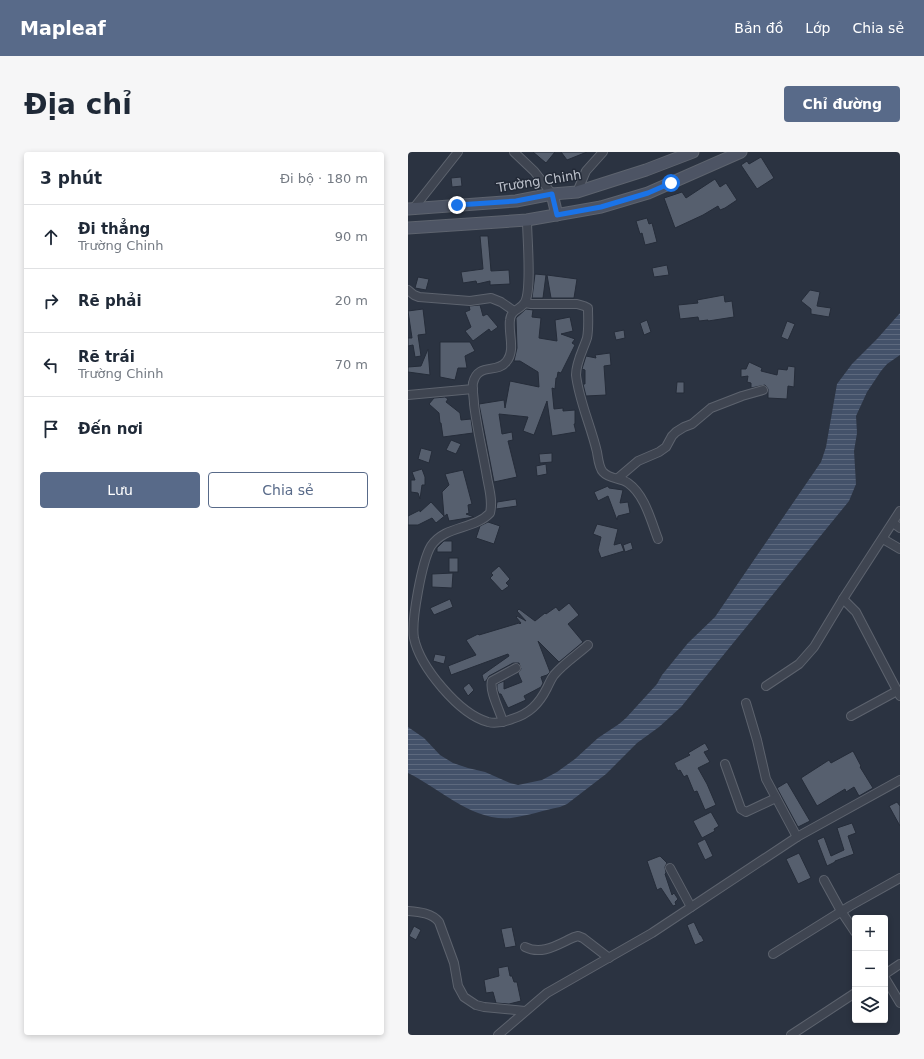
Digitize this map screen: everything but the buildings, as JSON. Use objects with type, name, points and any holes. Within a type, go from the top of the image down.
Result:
[{"type":"street","points":[[411,209],[458,152]]},
{"type":"street","points":[[514,152],[534,171],[552,194],[557,215]]},
{"type":"street","points":[[578,192],[586,170],[603,152]]},
{"type":"street","name":"Trường Chinh","points":[[411,209],[516,201],[552,194],[578,192],[646,170],[693,152]]},
{"type":"street","points":[[408,228],[527,220],[601,207],[648,193],[740,152]]},
{"type":"street","points":[[527,220],[529,274],[528,292],[525,303],[514,311],[510,319],[511,349],[509,357],[506,363],[500,366],[481,370],[476,376],[473,384],[475,410],[491,497],[490,513],[479,522],[452,530],[437,539],[431,546],[427,555],[418,592],[414,636],[420,656],[426,666],[456,702],[470,713],[483,720],[493,723],[503,722],[518,717],[535,707],[554,675],[562,666],[578,655],[588,645]]},
{"type":"street","points":[[408,290],[419,297],[470,301],[491,298],[501,302],[514,311]]},
{"type":"street","points":[[525,303],[577,304],[588,308],[588,330],[577,365],[576,381],[594,440],[600,468],[606,475],[618,478],[629,484],[638,493],[642,499],[658,539]]},
{"type":"street","points":[[408,395],[473,389]]},
{"type":"street","points":[[618,478],[638,461],[660,452],[666,447],[676,432],[692,424],[711,408],[763,390]]},
{"type":"street","points":[[766,686],[799,664],[814,647],[842,599],[900,511]]},
{"type":"street","points":[[892,523],[900,528]]},
{"type":"street","points":[[883,538],[900,549]]},
{"type":"street","points":[[842,599],[856,612],[899,694],[851,716]]},
{"type":"street","points":[[503,722],[492,693],[491,683],[492,681],[516,668]]},
{"type":"street","points":[[746,703],[757,740],[766,779],[797,837]]},
{"type":"street","points":[[725,764],[741,809],[746,812],[776,798]]},
{"type":"street","points":[[498,1035],[547,993],[652,933],[797,837],[900,780]]},
{"type":"street","points":[[670,868],[691,907]]},
{"type":"street","points":[[773,954],[841,911],[900,878]]},
{"type":"street","points":[[824,880],[852,928]]},
{"type":"street","points":[[408,911],[436,917],[454,963],[458,986],[464,997],[476,1005],[484,1007],[525,1011]]},
{"type":"street","points":[[525,947],[539,951],[553,947],[578,936],[583,938],[609,958]]},
{"type":"street","points":[[888,972],[900,964]]},
{"type":"street","points":[[888,983],[900,1003]]},
{"type":"street","points":[[791,1035],[852,996]]},
{"type":"water","points":[[900,313],[900,355],[887,364],[881,371],[867,392],[856,416],[857,433],[854,451],[856,484],[849,501],[681,707],[659,727],[637,743],[606,774],[567,804],[560,807],[511,818],[497,818],[483,815],[457,803],[408,773],[408,727],[424,738],[440,755],[453,763],[485,772],[518,785],[542,780],[557,772],[575,759],[598,738],[626,718],[657,684],[662,675],[688,643],[715,617],[821,462],[826,447],[837,384],[852,364]]},
{"type":"route","points":[[457,205],[516,201],[552,194],[557,215],[601,207],[648,193],[671,183]]}]
